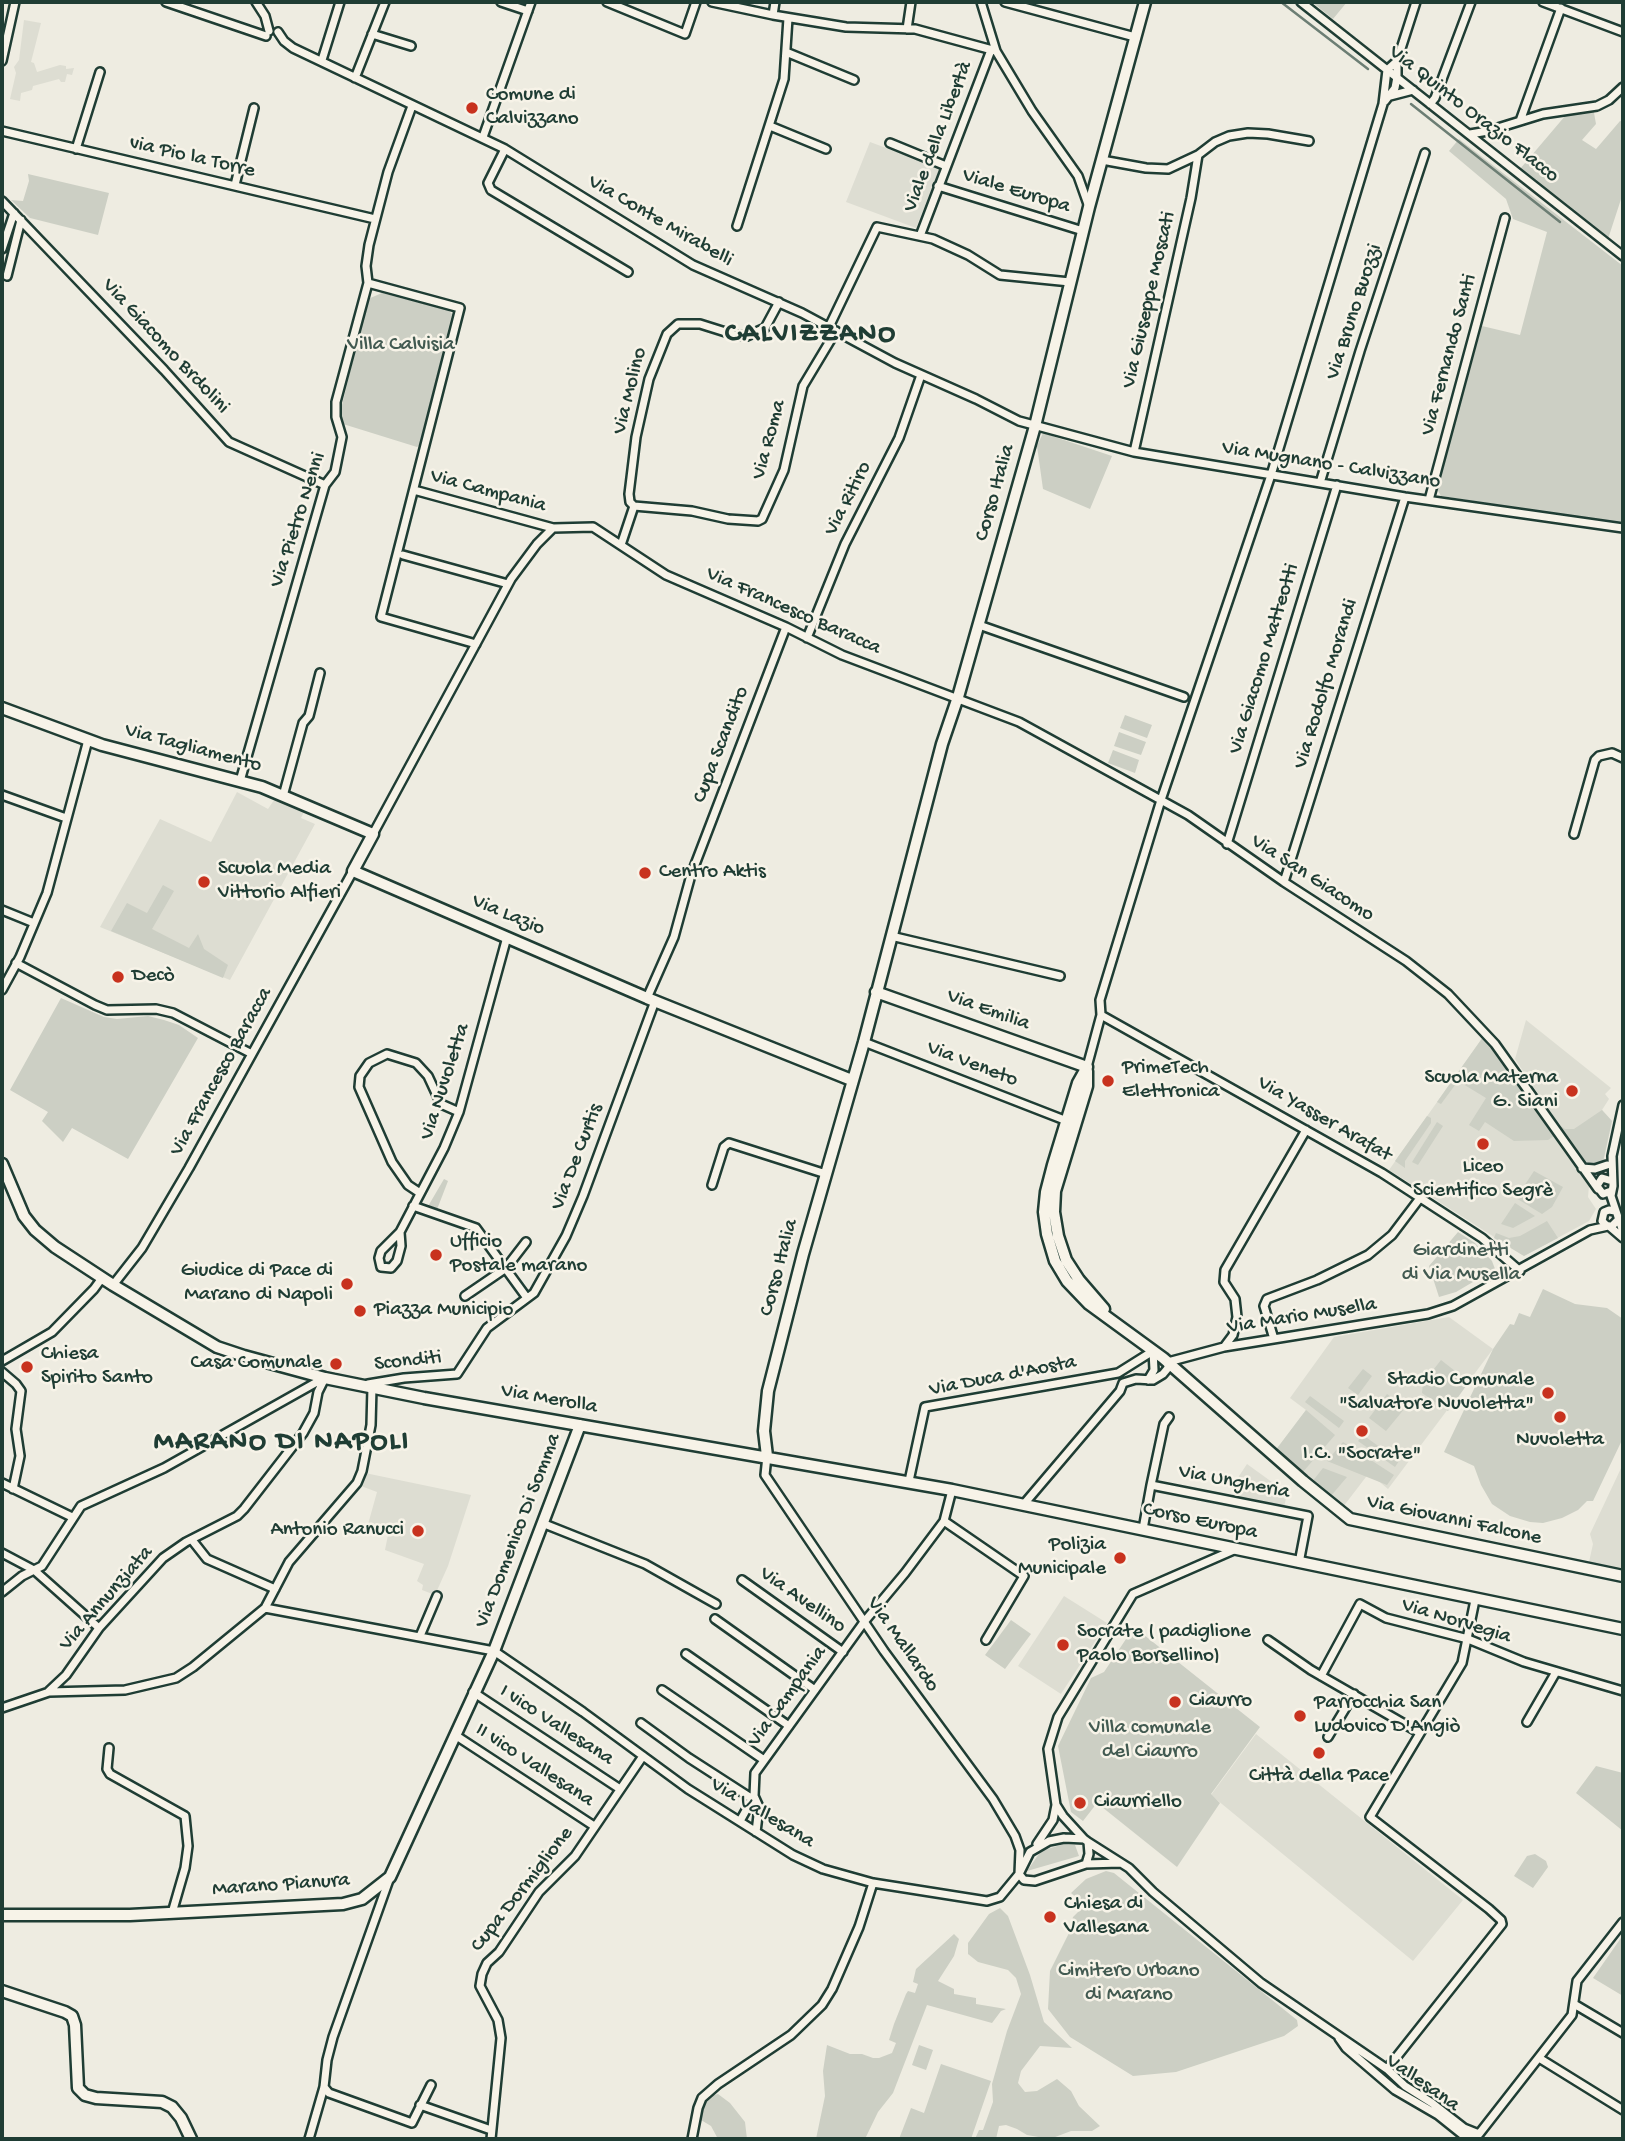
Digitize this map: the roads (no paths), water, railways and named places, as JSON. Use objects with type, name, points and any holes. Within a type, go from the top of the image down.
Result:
[{"type":"main road","name":"Corso Italia","points":[[767,1456],[764,1431],[768,1391],[942,744],[958,697],[1035,426],[1089,207],[1145,2]]},
{"type":"main road","name":"Via Tagliamento","points":[[2,708],[88,740],[240,781],[373,834]]},
{"type":"main road","points":[[353,871],[373,834]]},
{"type":"main road","name":"Via Lazio","points":[[353,871],[651,999],[849,1079]]},
{"type":"main road","name":"Corso Italia","points":[[848,1093],[849,1079],[876,992]]},
{"type":"main road","name":"Via Emilia","points":[[876,992],[1087,1067]]},
{"type":"main road","points":[[1087,1067],[1078,1083],[1046,1192],[1047,1234],[1055,1261],[1067,1281],[1089,1304],[1116,1322]]},
{"type":"main road","points":[[1087,1067],[1087,1086],[1055,1191],[1054,1212],[1066,1260],[1079,1280],[1116,1322]]},
{"type":"main road","name":"Via Merolla","points":[[2,1164],[23,1216],[35,1230],[102,1278],[217,1347],[325,1378],[767,1456]]},
{"type":"main road","name":"Via Giovanni Falcone","points":[[1116,1322],[1168,1362],[1350,1519],[1623,1576]]},
{"type":"main road","name":"Via Domenico Di Somma","points":[[494,1650],[580,1425]]},
{"type":"main road","name":"Corso Europa","points":[[767,1456],[1024,1504],[1623,1629]]},
{"type":"main road","name":"Marano Pianura","points":[[2,1915],[78,1917],[172,1913],[343,1904],[362,1899],[390,1877],[494,1650]]},
{"type":"main road","points":[[2,1991],[72,2016],[75,2025],[78,2088],[85,2095],[162,2102],[172,2107],[181,2118],[191,2139]]},
{"type":"street","points":[[2,61],[15,2]]},
{"type":"street","points":[[166,2],[267,33],[265,16],[256,2]]},
{"type":"street","points":[[321,60],[340,2]]},
{"type":"street","points":[[355,78],[385,2]]},
{"type":"street","points":[[501,2],[528,11]]},
{"type":"street","points":[[482,137],[531,2]]},
{"type":"street","points":[[607,2],[685,34],[696,2]]},
{"type":"street","points":[[712,2],[846,27],[915,29],[993,50]]},
{"type":"street","points":[[773,15],[775,2]]},
{"type":"street","points":[[907,29],[912,2]]},
{"type":"street","points":[[981,2],[993,50],[1078,176],[1089,207]]},
{"type":"street","points":[[1005,2],[1135,37]]},
{"type":"street","name":"Via Quinto Orazio Flacco","points":[[1301,2],[1623,256]]},
{"type":"street","points":[[1087,1067],[1101,1015],[1100,1000],[1161,800],[1271,475],[1383,104],[1390,83],[1397,77],[1397,61],[1416,2]]},
{"type":"street","points":[[1430,104],[1435,98],[1471,2]]},
{"type":"street","points":[[1543,2],[1623,32]]},
{"type":"street","points":[[1520,121],[1561,8]]},
{"type":"street","points":[[737,226],[784,79],[788,18]]},
{"type":"street","name":"Via Conte Mirabelli","points":[[267,33],[270,41],[278,38],[278,32],[287,44],[505,149],[693,265],[779,302],[921,376],[1035,426]]},
{"type":"street","points":[[372,34],[411,46]]},
{"type":"street","name":"Viale della Libertà","points":[[920,236],[993,50]]},
{"type":"street","points":[[786,52],[854,80]]},
{"type":"street","points":[[1388,94],[1387,70],[1397,61]]},
{"type":"street","points":[[76,149],[100,72]]},
{"type":"street","points":[[1470,134],[1555,111],[1597,106],[1609,100],[1623,87]]},
{"type":"street","points":[[1388,94],[1413,90]]},
{"type":"street","name":"Via Pietro Nenni","points":[[240,781],[324,485],[335,472],[342,444],[335,411],[336,402],[368,283],[366,267],[375,219],[388,172],[412,106]]},
{"type":"street","points":[[235,185],[254,108]]},
{"type":"street","points":[[770,126],[826,149]]},
{"type":"street","name":"via Pio la Torre","points":[[2,131],[375,219]]},
{"type":"street","points":[[1102,160],[1168,169],[1198,155],[1215,142],[1248,133],[1309,141]]},
{"type":"street","points":[[890,143],[946,166]]},
{"type":"street","points":[[505,149],[488,183],[491,190],[628,272]]},
{"type":"street","name":"Via Bruno Buozzi","points":[[1320,482],[1425,153]]},
{"type":"street","name":"Via Giuseppe Moscati","points":[[1134,452],[1191,198],[1198,155]]},
{"type":"street","name":"Viale Europa","points":[[938,186],[1083,232]]},
{"type":"street","name":"Via Giacomo Brdolini","points":[[2,201],[229,442],[324,485]]},
{"type":"street","points":[[2,249],[14,212]]},
{"type":"street","name":"Via Fernando Santi","points":[[1429,500],[1505,218]]},
{"type":"street","points":[[7,275],[21,220]]},
{"type":"street","points":[[832,329],[877,227],[933,239],[968,255],[1000,275],[1070,282]]},
{"type":"street","points":[[368,283],[460,308],[400,554],[381,617],[476,644]]},
{"type":"street","name":"Via Molino","points":[[634,506],[630,502],[629,494],[636,437],[649,379],[667,334],[678,324],[700,324],[747,336],[765,328],[779,302]]},
{"type":"street","name":"Via Roma","points":[[634,506],[692,511],[728,519],[762,519],[787,462],[803,386],[832,329]]},
{"type":"street","name":"Via Ritiro","points":[[807,639],[845,544],[898,438],[921,376]]},
{"type":"street","name":"Via Mugnano - Calvizzano","points":[[1035,426],[1134,452],[1429,500],[1623,528]]},
{"type":"street","name":"Via Giacomo Matteotti","points":[[1227,844],[1336,485]]},
{"type":"street","name":"Via Campania","points":[[414,490],[553,528],[593,527],[621,545]]},
{"type":"street","name":"Via Rodolfo Morandi","points":[[1283,882],[1405,496]]},
{"type":"street","points":[[621,545],[634,506]]},
{"type":"street","points":[[373,834],[508,584],[537,544],[553,528]]},
{"type":"street","name":"Via Francesco Baracca","points":[[621,545],[666,575],[786,627],[842,655],[958,697]]},
{"type":"street","points":[[400,554],[508,584]]},
{"type":"street","points":[[979,625],[1184,697]]},
{"type":"street","name":"Cupa Scandito","points":[[651,999],[674,937],[691,874],[786,627]]},
{"type":"street","points":[[283,796],[320,673]]},
{"type":"street","name":"Via San Giacomo","points":[[958,697],[1018,722],[1188,815],[1283,882],[1388,949],[1448,994],[1495,1044],[1598,1190]]},
{"type":"street","points":[[2,990],[47,893],[88,740]]},
{"type":"street","points":[[1574,834],[1595,760],[1599,756],[1612,753],[1623,758]]},
{"type":"street","points":[[2,795],[66,818]]},
{"type":"street","name":"Via Francesco Baracca","points":[[113,1284],[142,1248],[353,871]]},
{"type":"street","points":[[2,910],[34,923]]},
{"type":"street","points":[[891,936],[1060,976]]},
{"type":"street","name":"Via Nuvoletta","points":[[400,1232],[401,1246],[397,1261],[391,1268],[381,1267],[381,1251],[400,1232],[444,1148],[459,1112],[507,937]]},
{"type":"street","points":[[16,963],[107,1010],[156,1009],[173,1013],[252,1055]]},
{"type":"street","name":"Via De Curtis","points":[[457,1374],[487,1328],[534,1293],[566,1236],[593,1169],[651,999]]},
{"type":"street","name":"Via Yasser Arafat","points":[[1101,1015],[1382,1173],[1482,1238],[1520,1271]]},
{"type":"street","name":"Via Veneto","points":[[864,1042],[1067,1121]]},
{"type":"street","points":[[420,1193],[408,1185],[392,1162],[359,1087],[360,1076],[369,1063],[387,1054],[416,1063],[428,1076],[442,1104],[459,1112]]},
{"type":"street","points":[[1623,1105],[1612,1156],[1611,1191],[1611,1203],[1623,1232]]},
{"type":"street","points":[[1224,1347],[1233,1335],[1237,1317],[1235,1299],[1224,1282],[1225,1270],[1306,1130]]},
{"type":"street","points":[[712,1185],[724,1147],[729,1143],[826,1174]]},
{"type":"street","points":[[1612,1156],[1597,1183],[1603,1203],[1603,1223],[1623,1238]]},
{"type":"street","points":[[1584,1170],[1607,1166]]},
{"type":"street","points":[[1584,1170],[1601,1179],[1612,1181]]},
{"type":"street","points":[[1598,1190],[1606,1194],[1611,1191]]},
{"type":"street","points":[[1274,1339],[1264,1306],[1267,1299],[1317,1280],[1374,1250],[1392,1235],[1420,1198]]},
{"type":"street","points":[[413,1206],[476,1228],[527,1298]]},
{"type":"street","points":[[1602,1215],[1609,1210],[1615,1211]]},
{"type":"street","name":"Via Mario Musella","points":[[1590,1230],[1602,1215]]},
{"type":"street","points":[[1609,1226],[1618,1220]]},
{"type":"street","name":"Via Mario Musella","points":[[1168,1362],[1224,1347],[1428,1314],[1462,1303],[1590,1230],[1609,1226]]},
{"type":"street","points":[[465,1296],[506,1268],[526,1242]]},
{"type":"street","points":[[2,1361],[52,1332],[102,1278]]},
{"type":"street","points":[[1148,1380],[1154,1370],[1153,1351]]},
{"type":"street","name":"Via Duca d'Aosta","points":[[909,1481],[925,1407],[1118,1373],[1153,1351]]},
{"type":"street","points":[[1024,1504],[1120,1391],[1123,1383],[1136,1378],[1160,1378],[1168,1368],[1168,1362]]},
{"type":"street","points":[[2,1372],[21,1391],[16,1429],[20,1456],[13,1489]]},
{"type":"street","points":[[1118,1373],[1118,1378],[1123,1383]]},
{"type":"street","name":"Sconditi","points":[[367,1386],[404,1378],[457,1374]]},
{"type":"street","points":[[2,1592],[42,1566],[80,1506],[163,1468],[325,1378]]},
{"type":"street","name":"Via Annunziata","points":[[48,1692],[66,1675],[99,1628],[163,1558],[237,1516],[244,1509],[303,1433],[314,1413],[318,1392],[325,1378]]},
{"type":"street","points":[[2,1709],[48,1692],[125,1690],[176,1678],[265,1608],[289,1562],[357,1483],[371,1424],[367,1386]]},
{"type":"street","points":[[1151,1485],[1164,1424],[1169,1417]]},
{"type":"street","name":"Via Mallardo","points":[[767,1456],[765,1475],[864,1622],[993,1799],[1015,1836],[1020,1850],[1019,1874]]},
{"type":"street","points":[[2,1483],[72,1517]]},
{"type":"street","name":"Via Ungheria","points":[[1143,1529],[1151,1485],[1308,1516],[1299,1563]]},
{"type":"street","points":[[952,1490],[944,1521],[1024,1576],[986,1640]]},
{"type":"street","name":"Via Campania","points":[[740,1821],[752,1797],[755,1773],[864,1622],[944,1521]]},
{"type":"street","points":[[542,1523],[645,1564],[716,1604]]},
{"type":"street","points":[[192,1540],[206,1559],[275,1588]]},
{"type":"street","points":[[1236,1549],[1133,1594],[1058,1717],[1048,1749],[1056,1805],[1086,1840],[1120,1863],[1261,1983],[1335,2034]]},
{"type":"street","points":[[2,1553],[34,1570],[99,1628]]},
{"type":"street","name":"Via Avellino","points":[[742,1580],[843,1652]]},
{"type":"street","points":[[420,1636],[437,1595]]},
{"type":"street","points":[[1387,2069],[1502,1924],[1501,1920],[1370,1817],[1403,1767],[1420,1733],[1462,1664],[1475,1600]]},
{"type":"street","name":"Via Norvegia","points":[[1321,1676],[1360,1604],[1386,1618],[1468,1639],[1524,1662],[1623,1691]]},
{"type":"street","points":[[265,1608],[494,1650]]},
{"type":"street","points":[[715,1619],[815,1690]]},
{"type":"street","points":[[1268,1640],[1321,1676],[1420,1733]]},
{"type":"street","name":"Via Vallesana","points":[[494,1650],[688,1789],[793,1856],[823,1869],[873,1884],[986,1900],[1000,1897],[1019,1874],[1053,1820],[1056,1805]]},
{"type":"street","points":[[686,1654],[789,1726]]},
{"type":"street","points":[[1527,1722],[1556,1672]]},
{"type":"street","points":[[662,1690],[764,1760]]},
{"type":"street","name":"I vico Vallesana","points":[[473,1692],[620,1789]]},
{"type":"street","points":[[1328,1737],[1354,1693]]},
{"type":"street","points":[[641,1723],[689,1758],[752,1797]]},
{"type":"street","name":"II vico Vallesana","points":[[454,1735],[594,1826]]},
{"type":"street","points":[[109,1748],[107,1769],[110,1774],[185,1816],[188,1846],[172,1913]]},
{"type":"street","name":"Cupa Dormiglione","points":[[491,2139],[501,2038],[498,2020],[480,1986],[486,1963],[499,1952],[539,1892],[575,1856],[643,1756]]},
{"type":"street","name":"Via Campania","points":[[752,1797],[759,1807],[757,1832]]},
{"type":"street","points":[[1036,1847],[1064,1838],[1086,1840]]},
{"type":"street","points":[[1086,1840],[1089,1854],[1086,1864]]},
{"type":"street","points":[[1019,1874],[1024,1880],[1035,1881],[1086,1864],[1120,1863]]},
{"type":"street","points":[[309,2139],[324,2087],[333,2037],[390,1877]]},
{"type":"street","points":[[692,2139],[702,2098],[791,2035],[821,2005],[838,1977],[873,1884]]},
{"type":"street","points":[[1479,2137],[1572,2015],[1577,1982],[1623,1922]]},
{"type":"street","points":[[1574,2004],[1623,2033]]},
{"type":"street","name":"Vallesana","points":[[1335,2034],[1387,2069],[1405,2086],[1432,2103],[1464,2129],[1479,2137]]},
{"type":"street","name":"Vallesana","points":[[1335,2034],[1346,2048],[1395,2090],[1438,2115],[1463,2135],[1479,2137]]},
{"type":"street","points":[[1538,2058],[1623,2110]]},
{"type":"street","points":[[324,2087],[329,2093],[412,2123],[430,2085]]},
{"type":"street","points":[[421,2105],[491,2130]]},
{"type":"waterway","points":[[1281,2],[1368,69]]},
{"type":"waterway","points":[[1411,104],[1560,222]]},
{"type":"place","name":"Comune di Calvizzano","points":[[472,108]]},
{"type":"place","name":"Centro Aktis","points":[[645,873]]},
{"type":"place","name":"Scuola Media Vittorio Alfieri","points":[[204,882]]},
{"type":"place","name":"Decò","points":[[118,977]]},
{"type":"place","name":"PrimeTech Elettronica","points":[[1108,1081]]},
{"type":"place","name":"Scuola Materna G. Siani","points":[[1572,1091]]},
{"type":"place","name":"Liceo Scientifico Segrè","points":[[1483,1144]]},
{"type":"place","name":"Ufficio Postale marano","points":[[436,1255]]},
{"type":"place","name":"Giudice di Pace di Marano di Napoli","points":[[347,1284]]},
{"type":"place","name":"Piazza Municipio","points":[[360,1311]]},
{"type":"place","name":"Casa Comunale","points":[[336,1364]]},
{"type":"place","name":"Chiesa Spirito Santo","points":[[27,1367]]},
{"type":"place","name":"Stadio Comunale \"Salvatore Nuvoletta\"","points":[[1548,1393]]},
{"type":"place","name":"Nuvoletta","points":[[1560,1417]]},
{"type":"place","name":"I.C. \"Socrate\"","points":[[1362,1431]]},
{"type":"place","name":"Antonio Ranucci","points":[[418,1531]]},
{"type":"place","name":"Polizia Municipale","points":[[1120,1558]]},
{"type":"place","name":"Socrate ( padiglione Paolo Borsellino)","points":[[1063,1645]]},
{"type":"place","name":"Ciaurro","points":[[1175,1702]]},
{"type":"place","name":"Parrocchia San Ludovico D'Angiò","points":[[1300,1716]]},
{"type":"place","name":"Città della Pace","points":[[1319,1753]]},
{"type":"place","name":"Ciaurriello","points":[[1080,1803]]},
{"type":"place","name":"Chiesa di Vallesana","points":[[1050,1917]]},
{"type":"district","name":"CALVIZZANO","points":[[811,336]]},
{"type":"district","name":"MARANO DI NAPOLI","points":[[282,1444]]},
{"type":"park label","name":"Villa Calvisia","points":[[401,346]]},
{"type":"park label","name":"Giardinetti di Via Musella","points":[[1461,1264]]},
{"type":"park label","name":"Villa comunale del Ciaurro","points":[[1150,1741]]},
{"type":"park label","name":"Cimitero Urbano di Marano","points":[[1129,1984]]}]
